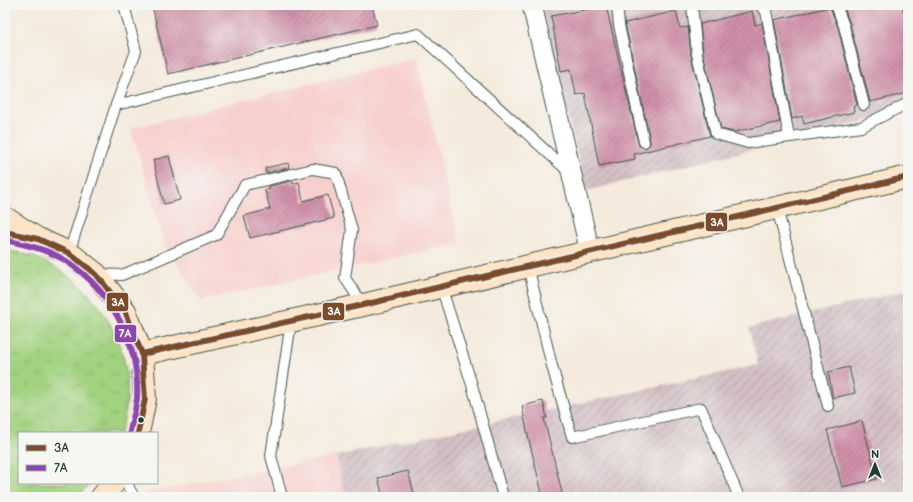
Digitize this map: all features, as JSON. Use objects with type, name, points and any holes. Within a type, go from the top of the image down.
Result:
[{"type":"street","points":[[532,5],[590,252]]},
{"type":"street","points":[[142,354],[291,322],[908,177]]},
{"type":"street","points":[[5,218],[38,239],[69,253],[96,274],[125,310],[142,354],[145,399],[138,432]]},
{"type":"street","points":[[5,232],[38,239]]},
{"type":"street","points":[[102,497],[113,484]]},
{"type":"lane","points":[[69,253],[116,105],[136,51],[124,5]]},
{"type":"lane","points":[[617,5],[619,25],[644,142]]},
{"type":"lane","points":[[692,5],[697,54],[716,134],[748,143],[861,127],[908,103]]},
{"type":"lane","points":[[760,5],[766,11],[789,137]]},
{"type":"lane","points":[[836,5],[844,26],[864,105]]},
{"type":"lane","points":[[116,105],[418,34],[572,174]]},
{"type":"lane","points":[[96,274],[122,275],[216,236],[246,186],[313,169],[336,173],[352,230],[345,278],[363,305]]},
{"type":"lane","points":[[777,208],[828,406]]},
{"type":"lane","points":[[528,266],[552,366],[572,437],[701,408],[739,497]]},
{"type":"lane","points":[[441,286],[472,385],[503,497]]},
{"type":"lane","points":[[282,497],[271,456],[291,322]]},
{"type":"lane","points":[[129,484],[128,486],[134,497]]},
{"type":"shaded area","points":[[541,5],[908,5],[908,110],[586,191]]},
{"type":"shaded area","points":[[416,58],[460,243],[201,301],[164,244],[131,128]]},
{"type":"shaded area","points":[[908,290],[908,497],[345,497],[336,456],[758,365],[749,328]]},
{"type":"shaded area","points":[[336,456],[345,497],[140,497],[145,493]]},
{"type":"green space","points":[[5,250],[35,258],[62,272],[86,291],[105,315],[119,342],[126,372],[127,402],[120,432],[18,432],[18,484],[90,484],[77,497],[5,497]]},
{"type":"building","points":[[152,5],[372,5],[377,25],[168,74]]},
{"type":"building","points":[[843,5],[902,5],[908,29],[908,93],[870,102],[850,24]]},
{"type":"building","points":[[606,6],[639,146],[646,148],[650,144],[650,141],[625,23],[676,11],[680,28],[688,27],[691,55],[710,136],[634,154],[635,159],[599,166],[585,93],[576,95],[571,69],[561,71],[551,16]]},
{"type":"building","points":[[830,7],[838,28],[857,105],[853,107],[854,112],[804,124],[802,116],[792,119],[774,20]]},
{"type":"building","points":[[752,11],[755,25],[762,23],[780,122],[734,132],[721,129],[703,53],[700,24]]},
{"type":"building","points":[[169,156],[180,200],[164,204],[153,160]]},
{"type":"building","points":[[288,163],[289,168],[266,173],[265,168]]},
{"type":"building","points":[[292,181],[293,184],[299,182],[303,201],[328,195],[334,218],[250,238],[244,216],[270,209],[265,190],[270,189],[269,186]]},
{"type":"building","points":[[849,367],[855,393],[833,398],[828,372]]},
{"type":"building","points":[[543,401],[547,418],[544,418],[563,497],[543,497],[528,436],[522,406]]},
{"type":"building","points":[[862,421],[877,479],[842,487],[827,430]]},
{"type":"building","points":[[408,471],[415,497],[383,497],[378,478]]},
{"type":"transit line","name":"3А","points":[[142,354],[363,305],[908,177]]},
{"type":"transit line","name":"3А","points":[[5,232],[38,239],[69,253],[96,274],[125,311],[142,354],[145,399],[138,432]]},
{"type":"transit line","name":"7А","points":[[5,240],[44,250],[66,261],[82,273],[109,303],[120,320],[134,358],[137,378],[137,398],[130,431]]}]
